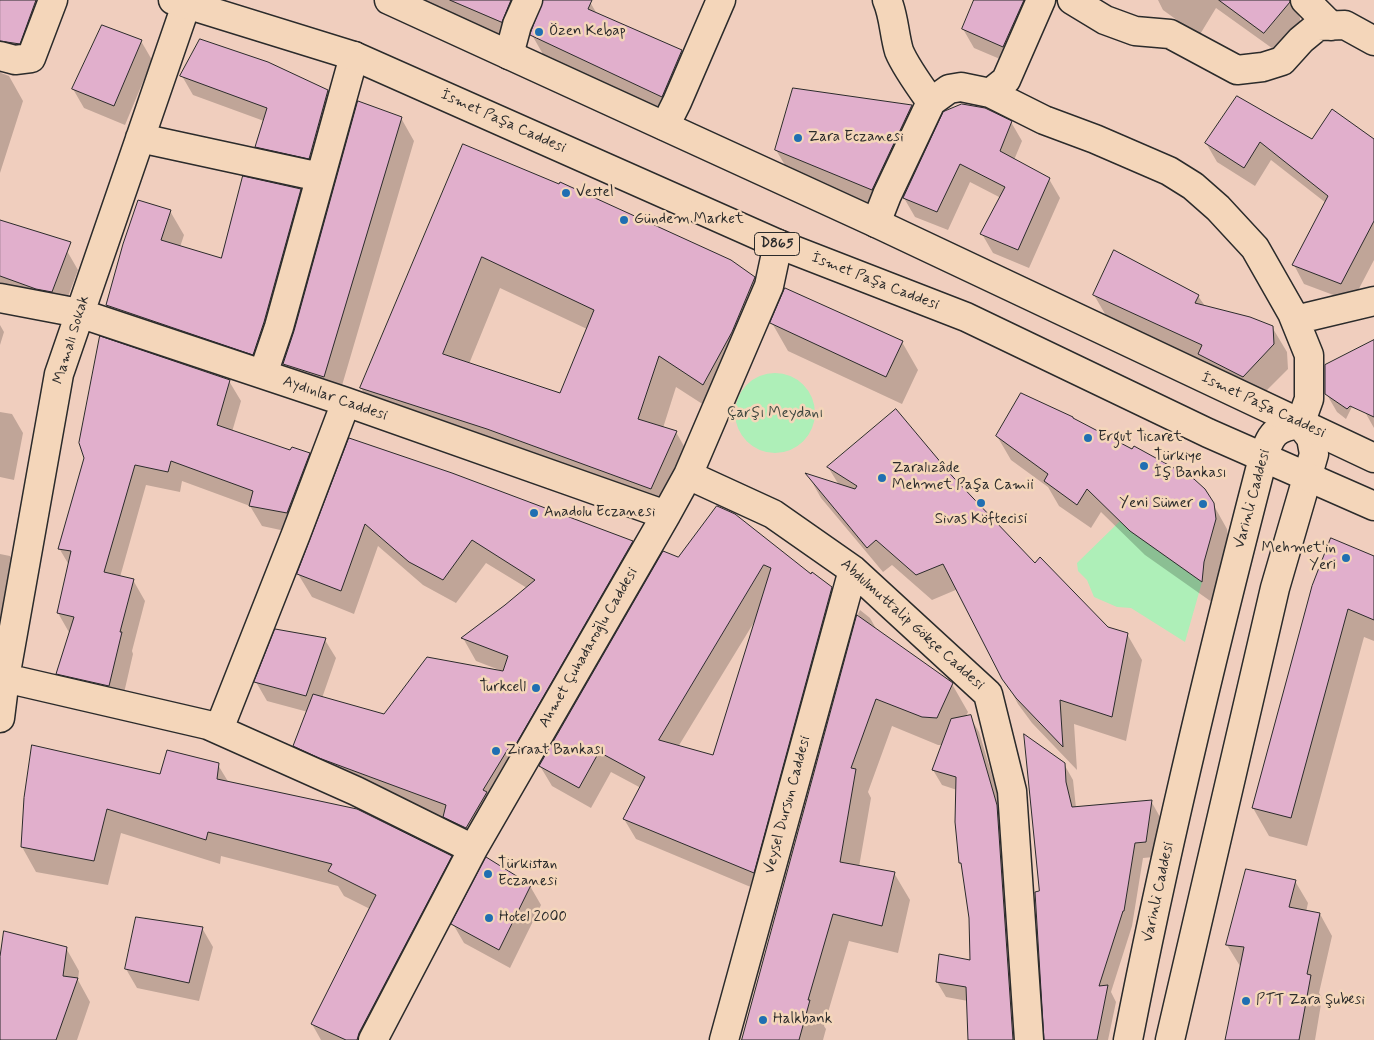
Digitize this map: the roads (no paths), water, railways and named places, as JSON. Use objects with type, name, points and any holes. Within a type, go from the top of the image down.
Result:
[{"type":"main road","points":[[0,56],[15,60],[32,58],[53,0]]},
{"type":"main road","name":"İsmet Paşa Caddesi","points":[[389,0],[876,223],[1374,458]]},
{"type":"main road","points":[[509,55],[517,25],[528,0]]},
{"type":"main road","points":[[665,126],[721,0]]},
{"type":"main road","points":[[887,0],[892,12],[899,51],[931,102]]},
{"type":"main road","points":[[990,93],[1006,80],[1041,0]]},
{"type":"main road","points":[[1072,0],[1105,20],[1128,29],[1170,34],[1237,70],[1263,67],[1282,61],[1301,40],[1318,26],[1345,25],[1374,42]]},
{"type":"main road","points":[[1305,0],[1331,26]]},
{"type":"main road","name":"İsmet Paşa Caddesi","points":[[179,2],[354,56],[778,244],[966,317],[1263,458],[1374,506]]},
{"type":"main road","name":"Mamalı Sokak","points":[[0,718],[5,678],[58,374],[140,138],[179,2]]},
{"type":"main road","points":[[264,374],[279,327],[354,56]]},
{"type":"main road","points":[[876,223],[887,195],[931,102],[949,89],[961,87],[990,93],[1044,120],[1095,139],[1169,171],[1193,186],[1218,208],[1255,248],[1295,320],[1309,355],[1309,398],[1300,424],[1311,438],[1314,454],[1275,588],[1170,1040]]},
{"type":"main road","points":[[140,138],[320,177]]},
{"type":"main road","name":"Ahmet Çuhadaroğlu Caddesi","points":[[373,1040],[473,849],[688,475],[769,286],[778,244]]},
{"type":"main road","name":"Aydınlar Caddesi","points":[[0,298],[79,313],[346,402],[666,515]]},
{"type":"main road","points":[[1295,320],[1374,301]]},
{"type":"main road","points":[[219,729],[346,402]]},
{"type":"main road","name":"Varinli Caddesi","points":[[1128,1040],[1144,958],[1185,774],[1263,458],[1272,434],[1285,426],[1300,424]]},
{"type":"main road","name":"Abdulmuttalip Gökçe Caddesi","points":[[688,475],[773,514],[853,570],[988,694],[1012,791],[1029,1040]]},
{"type":"main road","name":"Veysel Dursun Caddesi","points":[[724,1040],[853,570]]},
{"type":"main road","points":[[5,678],[208,724],[356,791],[473,849]]},
{"type":"place","name":"Özen Kebap","points":[[539,32]]},
{"type":"place","name":"Zara Eczanesi","points":[[798,138]]},
{"type":"place","name":"Vestel","points":[[566,193]]},
{"type":"place","name":"Gündem Market","points":[[624,220]]},
{"type":"place","name":"Ergut Ticaret","points":[[1088,438]]},
{"type":"place","name":"Türkiye İş Bankası","points":[[1144,466]]},
{"type":"place","name":"Zaralızâde Mehmet Paşa Camii","points":[[882,478]]},
{"type":"place","name":"Sivas Köftecisi","points":[[981,503]]},
{"type":"place","name":"Yeni Sümer","points":[[1203,504]]},
{"type":"place","name":"Anadolu Eczanesi","points":[[534,513]]},
{"type":"place","name":"Mehmet'in Yeri","points":[[1346,558]]},
{"type":"place","name":"Turkcell","points":[[536,688]]},
{"type":"place","name":"Ziraat Bankası","points":[[496,751]]},
{"type":"place","name":"Türkistan Eczanesi","points":[[488,874]]},
{"type":"place","name":"Hotel 2000","points":[[489,918]]},
{"type":"place","name":"PTT Zara Şubesi","points":[[1246,1001]]},
{"type":"place","name":"Halkbank","points":[[763,1020]]},
{"type":"park label","name":"Çarşı Meydanı","points":[[775,414]]}]
